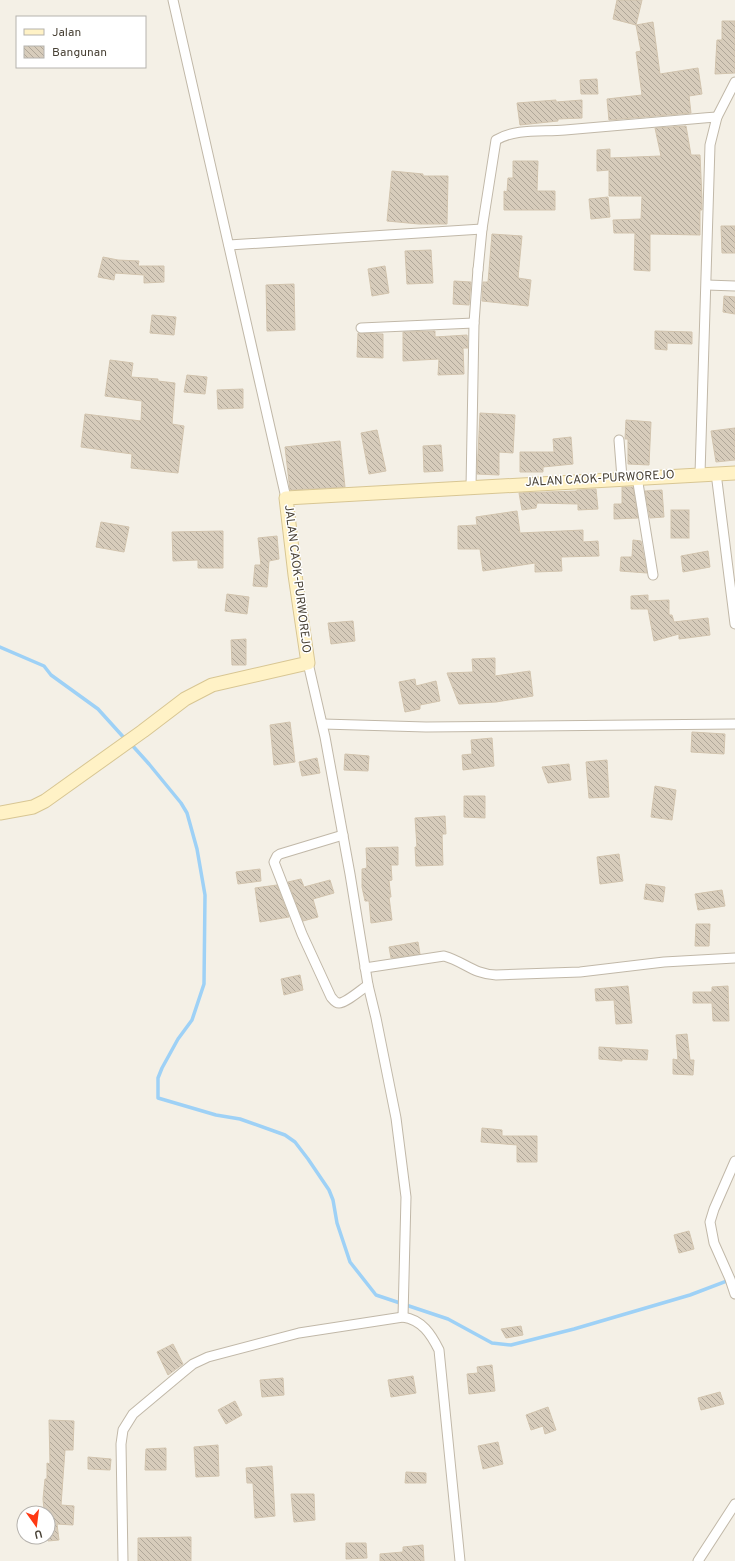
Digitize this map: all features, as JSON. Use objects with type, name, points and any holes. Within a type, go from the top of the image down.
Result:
[{"type":"street","points":[[172,0],[286,498]]},
{"type":"street","points":[[700,474],[710,152],[717,117],[735,82]]},
{"type":"street","points":[[471,487],[474,323],[482,229],[496,140],[513,132],[552,131],[717,117]]},
{"type":"street","points":[[229,245],[482,229]]},
{"type":"street","points":[[707,285],[735,286]]},
{"type":"street","points":[[361,328],[474,323]]},
{"type":"street","points":[[619,440],[622,478]]},
{"type":"street","points":[[716,473],[735,624]]},
{"type":"street","name":"JALAN CAOK-PURWOREJO","points":[[0,813],[33,807],[45,801],[113,753],[185,699],[212,685],[308,663],[295,575],[286,498],[637,477],[735,473]]},
{"type":"street","points":[[637,477],[653,575]]},
{"type":"street","points":[[308,663],[323,724],[368,985],[396,1118],[406,1197],[405,1288],[403,1312]]},
{"type":"street","points":[[323,724],[426,726],[735,724]]},
{"type":"street","points":[[343,835],[280,854],[276,856],[274,862],[302,934],[331,997],[336,1002],[344,1002],[368,985]]},
{"type":"street","points":[[365,968],[444,956],[455,959],[475,971],[485,974],[580,972],[664,962],[735,958]]},
{"type":"street","points":[[735,1161],[714,1209],[710,1222],[714,1243],[735,1294]]},
{"type":"street","points":[[123,1561],[121,1444],[123,1430],[133,1414],[147,1400],[193,1364],[208,1357],[299,1333],[403,1312]]},
{"type":"street","points":[[403,1312],[428,1330],[439,1350],[460,1561]]},
{"type":"street","points":[[698,1561],[735,1504]]},
{"type":"building","points":[[617,0],[642,0],[636,25],[613,19]]},
{"type":"building","points":[[722,21],[735,21],[735,73],[715,74],[717,40],[722,40]]},
{"type":"building","points":[[653,22],[660,74],[698,68],[702,94],[689,96],[691,113],[609,120],[607,99],[642,95],[636,52],[641,51],[636,25]]},
{"type":"building","points":[[597,79],[598,94],[581,94],[580,80]]},
{"type":"building","points":[[556,100],[556,102],[582,100],[582,118],[558,119],[558,121],[520,125],[517,103]]},
{"type":"building","points":[[686,126],[691,155],[700,155],[702,210],[700,210],[700,235],[650,234],[650,271],[634,270],[635,233],[614,233],[613,220],[641,219],[642,196],[609,196],[609,170],[597,171],[597,150],[610,149],[610,158],[661,156],[655,128]]},
{"type":"building","points":[[513,161],[538,161],[537,191],[555,191],[555,210],[504,210],[504,191],[507,192],[508,178],[513,178]]},
{"type":"building","points":[[392,171],[423,174],[423,176],[448,176],[447,224],[419,224],[387,221]]},
{"type":"building","points":[[608,197],[610,217],[591,219],[589,199]]},
{"type":"building","points":[[721,226],[735,226],[735,253],[722,253]]},
{"type":"building","points":[[492,234],[522,236],[518,278],[531,280],[528,306],[482,301],[483,282],[488,282]]},
{"type":"building","points":[[431,250],[433,283],[407,284],[405,251]]},
{"type":"building","points":[[103,257],[118,260],[139,261],[138,266],[164,266],[164,282],[144,283],[144,275],[115,273],[114,280],[98,277]]},
{"type":"building","points":[[385,266],[389,293],[372,296],[368,269]]},
{"type":"building","points":[[454,281],[471,282],[469,305],[453,304]]},
{"type":"building","points":[[294,284],[295,330],[267,331],[266,285]]},
{"type":"building","points":[[724,296],[735,297],[735,314],[723,312]]},
{"type":"building","points":[[152,315],[176,317],[174,335],[150,333]]},
{"type":"building","points":[[435,331],[435,337],[467,335],[468,348],[463,348],[464,374],[438,375],[439,359],[403,361],[403,332]]},
{"type":"building","points":[[655,331],[692,332],[692,344],[667,343],[667,350],[655,349]]},
{"type":"building","points":[[358,333],[383,334],[383,358],[357,357]]},
{"type":"building","points":[[110,360],[133,363],[131,377],[158,379],[158,381],[175,383],[172,424],[184,426],[178,473],[131,468],[132,454],[81,447],[85,414],[141,421],[142,401],[105,396]]},
{"type":"building","points":[[187,375],[207,377],[205,394],[184,392]]},
{"type":"building","points":[[243,389],[243,408],[218,409],[217,390]]},
{"type":"building","points":[[480,413],[515,415],[513,453],[499,452],[499,475],[477,474]]},
{"type":"building","points":[[626,420],[651,422],[649,465],[628,464],[628,439],[625,439]]},
{"type":"building","points":[[735,428],[735,460],[716,462],[711,431]]},
{"type":"building","points":[[377,430],[386,471],[369,474],[361,433]]},
{"type":"building","points":[[571,437],[573,464],[543,467],[543,472],[520,472],[520,452],[554,452],[553,439]]},
{"type":"building","points":[[340,441],[345,487],[290,490],[285,447]]},
{"type":"building","points":[[441,445],[443,471],[424,472],[423,446]]},
{"type":"building","points":[[622,487],[633,487],[638,518],[614,519],[614,504],[622,504]]},
{"type":"building","points":[[596,489],[598,509],[578,510],[578,504],[537,503],[536,508],[522,510],[519,493],[577,491]]},
{"type":"building","points":[[662,490],[664,517],[650,518],[645,491]]},
{"type":"building","points":[[671,510],[689,510],[689,538],[671,538]]},
{"type":"building","points":[[517,511],[520,533],[583,530],[583,542],[598,541],[599,556],[561,557],[562,571],[535,572],[535,563],[483,571],[480,549],[458,549],[458,526],[477,525],[476,517]]},
{"type":"building","points":[[101,522],[129,527],[124,552],[96,547]]},
{"type":"building","points":[[223,531],[223,568],[198,568],[198,560],[173,561],[172,532]]},
{"type":"building","points":[[277,536],[279,559],[269,561],[267,587],[253,586],[255,565],[261,565],[258,538]]},
{"type":"building","points":[[633,540],[641,541],[647,573],[620,571],[621,557],[632,557]]},
{"type":"building","points":[[708,551],[710,567],[683,572],[681,556]]},
{"type":"building","points":[[227,594],[249,597],[247,614],[225,611]]},
{"type":"building","points":[[648,595],[648,601],[669,600],[669,615],[672,615],[674,622],[708,618],[710,635],[679,639],[679,634],[654,641],[648,609],[631,609],[631,596]]},
{"type":"building","points":[[353,621],[355,641],[331,644],[328,623]]},
{"type":"building","points":[[246,639],[246,665],[232,665],[231,640]]},
{"type":"building","points":[[495,658],[495,676],[530,671],[533,696],[496,702],[459,704],[447,673],[473,672],[472,659]]},
{"type":"building","points":[[415,679],[416,686],[436,681],[440,701],[420,705],[420,709],[405,712],[399,682]]},
{"type":"building","points":[[290,722],[295,762],[274,765],[270,725]]},
{"type":"building","points":[[692,732],[725,734],[724,754],[691,752]]},
{"type":"building","points":[[492,738],[494,766],[463,770],[462,755],[472,754],[471,740]]},
{"type":"building","points":[[345,754],[369,756],[368,771],[344,770]]},
{"type":"building","points":[[317,758],[320,773],[302,776],[299,762]]},
{"type":"building","points":[[607,760],[609,797],[589,798],[586,762]]},
{"type":"building","points":[[569,764],[571,780],[548,783],[542,767]]},
{"type":"building","points":[[655,786],[676,790],[672,820],[651,817]]},
{"type":"building","points":[[464,796],[485,796],[485,818],[464,817]]},
{"type":"building","points":[[445,816],[446,834],[442,834],[443,865],[416,866],[415,847],[417,847],[415,818]]},
{"type":"building","points":[[398,847],[398,865],[391,865],[392,880],[389,881],[391,897],[389,897],[392,920],[371,923],[369,901],[365,901],[362,887],[362,869],[367,868],[366,848]]},
{"type":"building","points":[[619,854],[623,881],[600,884],[597,857]]},
{"type":"building","points":[[260,869],[261,881],[238,884],[236,872]]},
{"type":"building","points":[[301,879],[304,887],[330,880],[334,893],[313,899],[318,917],[303,921],[288,882]]},
{"type":"building","points":[[646,884],[665,887],[663,902],[644,899]]},
{"type":"building","points":[[277,885],[289,917],[260,922],[255,888]]},
{"type":"building","points":[[722,890],[725,906],[698,910],[695,894]]},
{"type":"building","points":[[696,924],[710,924],[709,946],[695,946]]},
{"type":"building","points":[[418,942],[420,954],[391,958],[389,947]]},
{"type":"building","points":[[300,975],[303,990],[284,995],[281,979]]},
{"type":"building","points":[[628,986],[632,1023],[616,1024],[614,1000],[596,1001],[595,989]]},
{"type":"building","points":[[728,986],[729,1021],[713,1021],[712,1003],[693,1003],[693,992],[712,992],[712,987]]},
{"type":"building","points":[[687,1034],[690,1060],[694,1060],[693,1075],[673,1074],[673,1059],[678,1060],[676,1035]]},
{"type":"building","points":[[599,1047],[648,1050],[647,1060],[622,1059],[622,1061],[599,1059]]},
{"type":"building","points":[[482,1128],[502,1130],[502,1136],[537,1136],[537,1162],[517,1162],[517,1145],[481,1142]]},
{"type":"building","points":[[689,1231],[694,1249],[679,1253],[674,1235]]},
{"type":"building","points":[[521,1326],[523,1335],[506,1338],[501,1329]]},
{"type":"building","points":[[173,1344],[183,1364],[168,1375],[157,1352]]},
{"type":"building","points":[[492,1365],[495,1391],[469,1394],[467,1374],[478,1373],[477,1367]]},
{"type":"building","points":[[413,1376],[416,1393],[391,1397],[388,1380]]},
{"type":"building","points":[[283,1378],[284,1395],[262,1397],[260,1380]]},
{"type":"building","points":[[720,1392],[724,1404],[701,1410],[698,1398]]},
{"type":"building","points":[[235,1401],[242,1415],[226,1424],[218,1410]]},
{"type":"building","points":[[548,1407],[556,1430],[545,1434],[543,1426],[531,1430],[526,1415]]},
{"type":"building","points":[[49,1420],[74,1421],[73,1450],[65,1450],[61,1505],[74,1506],[73,1525],[57,1524],[59,1540],[56,1540],[56,1505],[44,1505],[45,1479],[47,1479],[47,1463],[50,1464]]},
{"type":"building","points":[[498,1442],[503,1464],[483,1469],[478,1446]]},
{"type":"building","points":[[218,1445],[219,1476],[196,1477],[194,1447]]},
{"type":"building","points":[[166,1448],[166,1470],[145,1470],[146,1449]]},
{"type":"building","points":[[88,1457],[111,1459],[110,1470],[88,1469]]},
{"type":"building","points":[[272,1466],[275,1516],[255,1518],[253,1483],[247,1483],[246,1468]]},
{"type":"building","points":[[406,1472],[426,1473],[426,1483],[405,1483]]},
{"type":"building","points":[[291,1494],[314,1494],[315,1520],[294,1522]]},
{"type":"building","points":[[191,1537],[191,1561],[138,1561],[138,1538]]},
{"type":"building","points":[[346,1543],[366,1543],[367,1558],[346,1559]]},
{"type":"building","points":[[423,1545],[424,1561],[380,1561],[380,1554],[403,1552],[403,1547]]},
{"type":"waterway","points":[[0,647],[44,666],[51,675],[98,709],[126,740]]},
{"type":"waterway","points":[[131,744],[181,803],[187,813],[197,849],[205,895],[204,984],[192,1020],[178,1039],[162,1068],[158,1078],[158,1098],[216,1115],[240,1119],[285,1135],[295,1142],[329,1190],[333,1200],[337,1223],[350,1262],[376,1295],[448,1319],[492,1343],[511,1345],[574,1329],[690,1295],[735,1278]]}]
